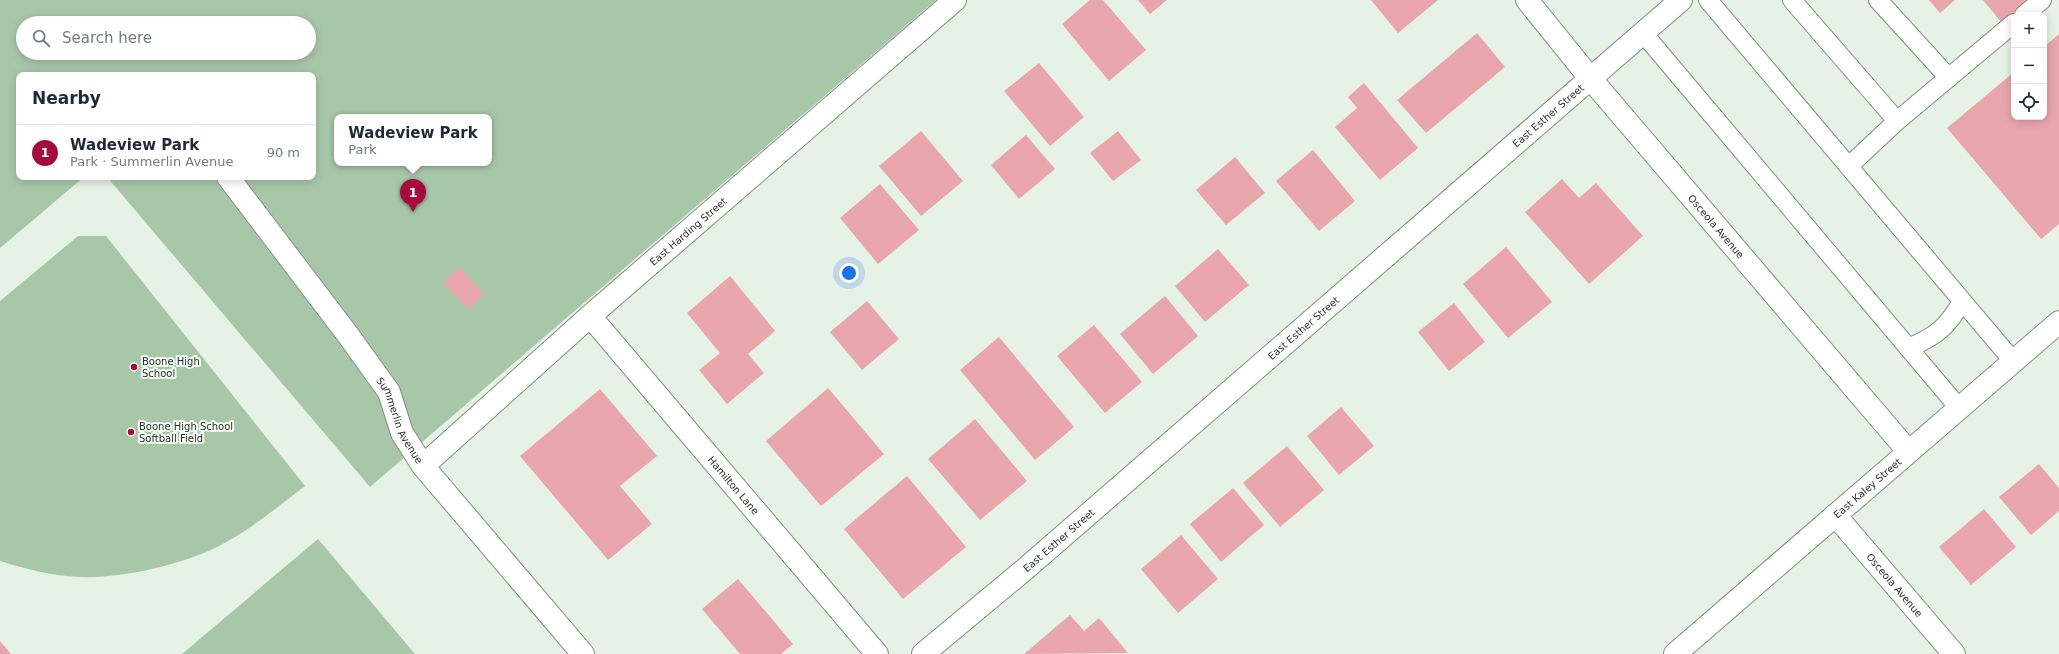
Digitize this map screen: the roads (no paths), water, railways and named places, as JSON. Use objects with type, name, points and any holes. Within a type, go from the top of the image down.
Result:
[{"type":"street","name":"East Harding Street","points":[[423,466],[590,316],[955,0]]},
{"type":"street","name":"Osceola Avenue","points":[[1527,0],[1590,78],[1908,451]]},
{"type":"street","name":"East Esther Street","points":[[923,654],[1024,570],[1681,0]]},
{"type":"street","name":"Summerlin Avenue","points":[[230,180],[348,335],[389,392],[402,433],[423,466],[582,654]]},
{"type":"street","name":"Hamilton Lane","points":[[590,316],[877,654]]},
{"type":"street","name":"East Kaley Street","points":[[1675,654],[2059,322]]},
{"type":"street","name":"Osceola Avenue","points":[[1835,515],[1954,654]]},
{"type":"lane","points":[[1708,0],[2013,361]]},
{"type":"lane","points":[[1792,0],[1897,121]]},
{"type":"lane","points":[[1878,0],[1949,78]]},
{"type":"lane","points":[[2028,12],[2042,0]]},
{"type":"lane","points":[[1849,166],[1897,121],[2011,26]]},
{"type":"lane","points":[[1643,33],[1959,408]]},
{"type":"lane","points":[[1908,348],[1931,338],[1939,332],[1949,323],[1962,301]]},
{"type":"place","name":"Wadeview Park","points":[[413,212]]},
{"type":"place","name":"Boone High School","points":[[134,367]]},
{"type":"place","name":"Boone High School Softball Field","points":[[131,432]]}]
